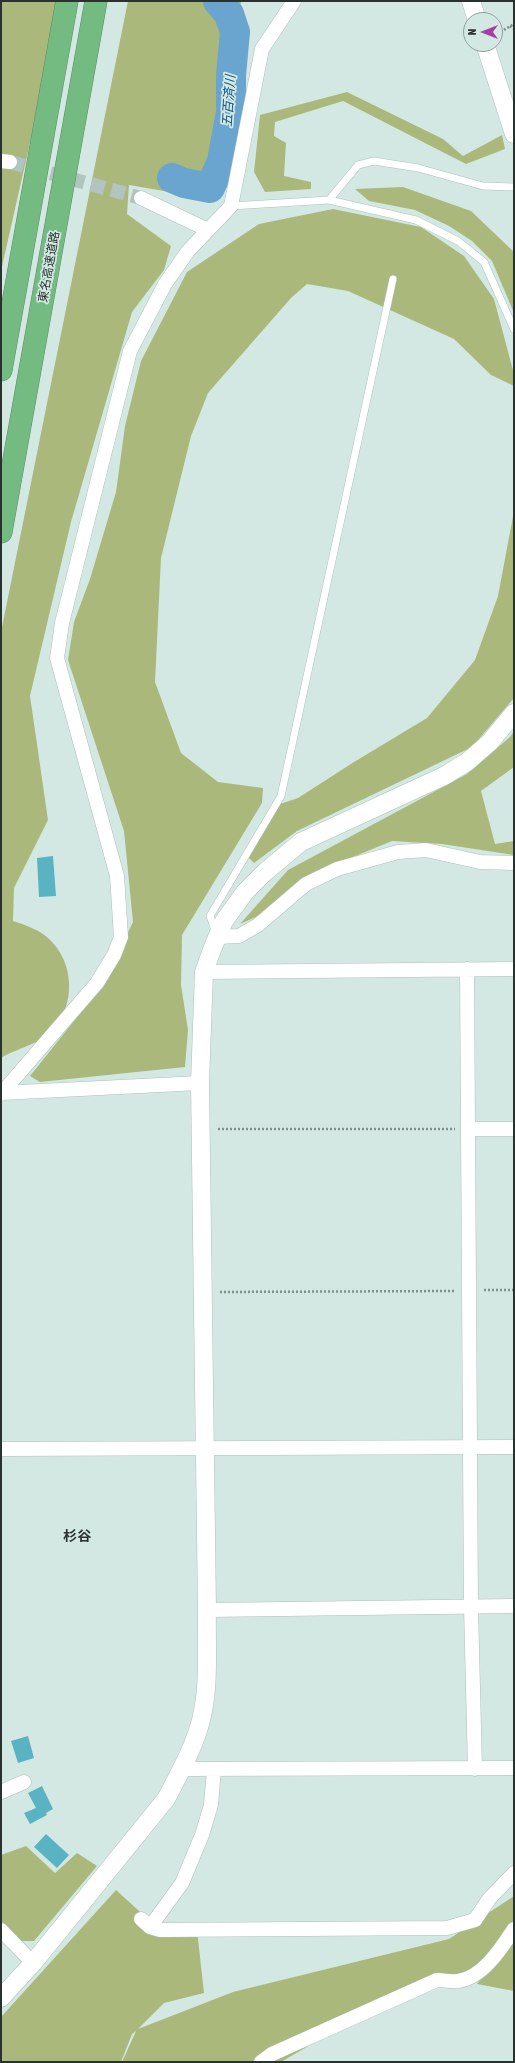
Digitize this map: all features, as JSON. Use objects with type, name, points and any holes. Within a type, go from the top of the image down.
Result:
[{"type":"highway","points":[[1,370],[67,1]]},
{"type":"highway","name":"東名高速道路","points":[[1,532],[96,1]]},
{"type":"street","points":[[1,1093],[97,983],[114,955],[121,937],[117,876],[57,658],[62,623],[76,561],[130,351],[165,284],[188,251],[231,206],[262,49],[294,1]]},
{"type":"street","points":[[471,1],[474,12]]},
{"type":"street","points":[[488,52],[514,134]]},
{"type":"street","points":[[141,198],[208,230]]},
{"type":"street","points":[[1,1998],[33,1963],[166,1799],[182,1769],[201,1720],[206,1686],[207,1610],[200,1083],[204,972],[217,937],[224,921],[245,892],[265,872],[301,842],[444,776],[467,762],[490,742],[514,713]]},
{"type":"street","points":[[217,937],[239,936],[258,924],[306,884],[337,869],[398,852],[426,850],[480,862],[514,863]]},
{"type":"street","points":[[467,969],[471,1607],[475,1769]]},
{"type":"street","points":[[204,972],[514,969]]},
{"type":"street","points":[[1,1093],[200,1083]]},
{"type":"street","points":[[469,1129],[514,1129]]},
{"type":"street","points":[[1,1449],[206,1447],[514,1447]]},
{"type":"street","points":[[207,1610],[514,1606]]},
{"type":"street","points":[[182,1769],[514,1768]]},
{"type":"street","points":[[214,1769],[211,1805],[202,1835],[182,1883],[145,1923],[160,1930],[447,1928],[475,1920],[489,1899],[514,1873]]},
{"type":"street","points":[[1,1792],[24,1782]]},
{"type":"street","points":[[261,2062],[272,2054],[436,1980],[460,1981],[478,1972],[499,1953],[514,1929]]},
{"type":"street","points":[[1,1930],[33,1963]]},
{"type":"lane","points":[[329,200],[358,165],[374,161],[418,168],[483,186],[514,187]]},
{"type":"lane","points":[[231,206],[329,200],[416,220],[458,241],[484,262],[514,329]]},
{"type":"lane","points":[[217,937],[210,916],[281,796],[394,279]]},
{"type":"path","points":[[503,30],[514,24]]},
{"type":"path","points":[[510,26],[514,29]]},
{"type":"path","points":[[201,1129],[469,1129]]},
{"type":"path","points":[[203,1292],[458,1290]]},
{"type":"path","points":[[482,1290],[514,1290]]},
{"type":"green space","points":[[1,1],[62,1],[1,271]]},
{"type":"green space","points":[[128,1],[241,2],[231,75],[241,105],[230,170],[216,200],[129,185],[127,214],[171,246],[164,270],[132,312],[71,522],[30,696],[48,820],[14,888],[13,921],[40,932],[57,948],[67,971],[69,984],[68,996],[60,1021],[52,1031],[40,1040],[1,1058],[1,632]]},
{"type":"green space","points":[[347,92],[443,139],[463,156],[502,135],[505,149],[466,164],[343,101],[275,122],[274,136],[286,143],[284,176],[311,182],[311,189],[265,192],[254,172],[260,115]]},
{"type":"green space","points":[[403,187],[471,211],[514,252],[514,313],[492,261],[472,241],[449,226],[415,210],[369,201],[355,189]]},
{"type":"green space","points":[[333,209],[421,227],[464,256],[494,299],[514,374],[514,386],[491,375],[454,339],[348,291],[307,284],[291,298],[208,393],[191,436],[161,558],[155,682],[181,753],[218,782],[263,788],[262,803],[182,935],[181,985],[188,1030],[185,1067],[40,1082],[30,1076],[102,986],[133,922],[124,831],[68,660],[74,622],[90,579],[116,492],[125,426],[141,361],[187,272],[259,224]]},
{"type":"green space","points":[[514,511],[514,698],[472,747],[297,831],[254,863],[245,854],[277,805],[298,798],[427,718],[475,660],[498,596]]},
{"type":"green space","points":[[514,731],[514,767],[481,791],[495,844],[514,841],[514,855],[442,844],[392,841],[309,875],[256,917],[240,924],[288,870],[467,774],[510,737]]},
{"type":"green space","points":[[26,1846],[55,1873],[77,1853],[97,1866],[34,1941],[21,1941],[1,1924],[1,1855]]},
{"type":"green space","points":[[116,1890],[160,1930],[197,1930],[204,1993],[164,2003],[138,2029],[233,1992],[449,1939],[514,1896],[514,1991],[477,1984],[501,1949],[478,1972],[372,2009],[281,2062],[122,2062],[136,2031],[132,2034],[121,2062],[1,2062],[1,2017]]},
{"type":"building","points":[[53,856],[56,896],[39,897],[37,858]]},
{"type":"building","points":[[28,1736],[34,1758],[18,1763],[11,1741]]},
{"type":"building","points":[[42,1786],[53,1809],[46,1813],[47,1815],[30,1824],[24,1813],[36,1808],[28,1793]]},
{"type":"building","points":[[46,1834],[69,1855],[57,1868],[34,1847]]},
{"type":"waterway","name":"五百済川","points":[[172,178],[184,183],[210,188],[222,161],[231,112],[231,75],[235,32],[229,14],[218,1]]},
{"type":"tunnel","points":[[10,162],[141,198]]},
{"type":"district","name":"杉谷","points":[[77,1537]]}]
